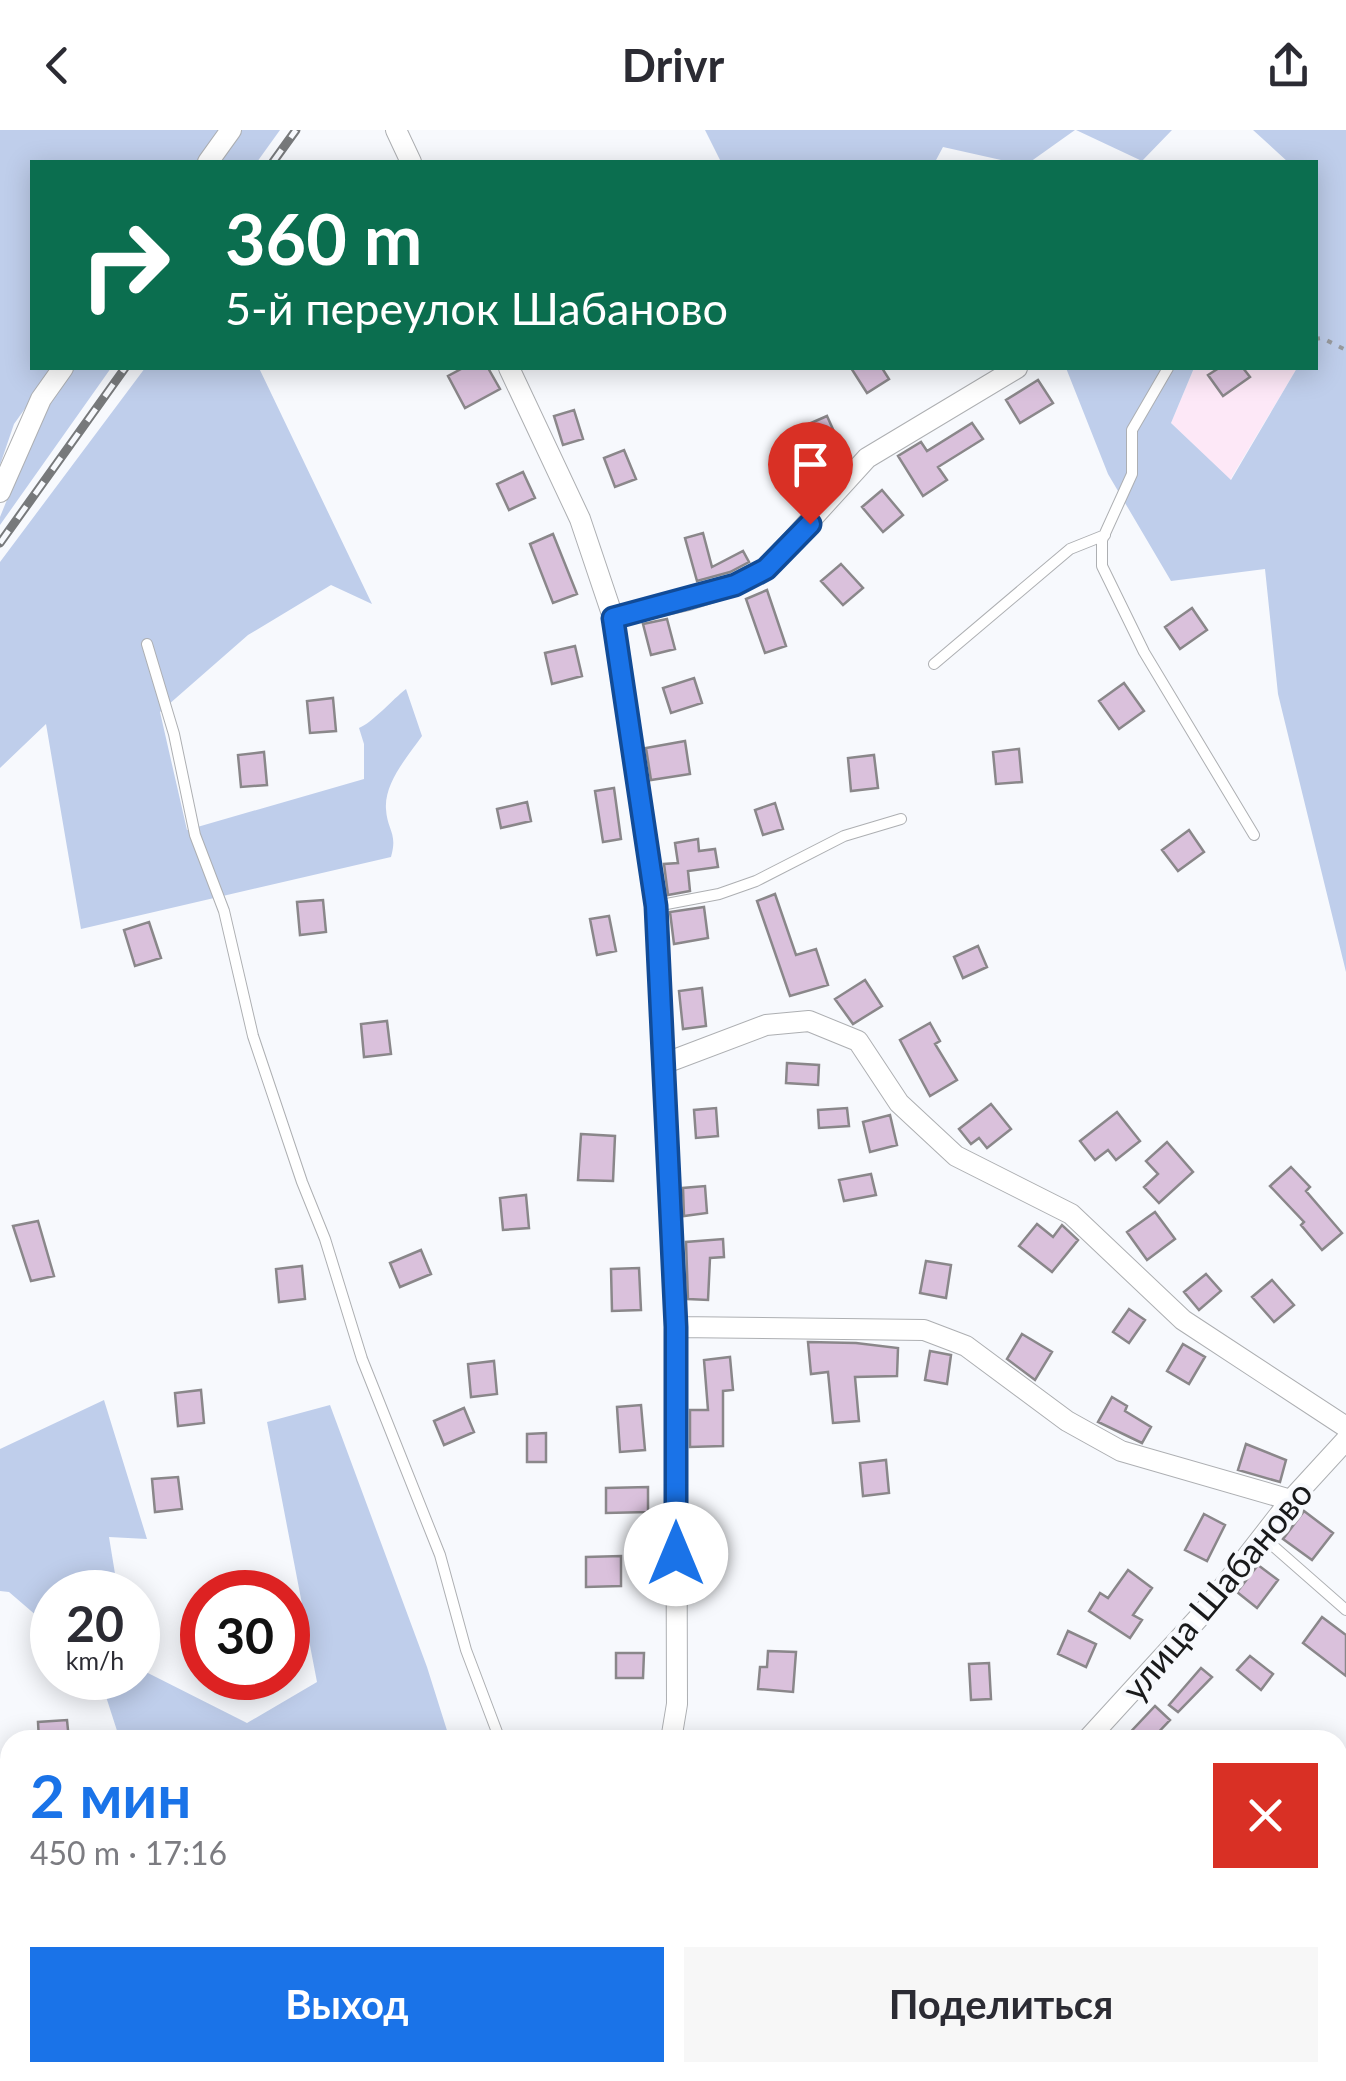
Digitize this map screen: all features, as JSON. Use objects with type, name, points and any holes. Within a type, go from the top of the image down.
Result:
[{"type":"street","points":[[209,160],[231,130]]},
{"type":"street","points":[[396,130],[410,160]]},
{"type":"street","points":[[0,492],[41,398],[62,370]]},
{"type":"street","points":[[510,370],[580,518],[613,618],[656,906],[676,1327],[676,1704],[672,1730]]},
{"type":"street","points":[[613,618],[735,585],[766,569],[867,458],[1015,370]]},
{"type":"street","points":[[664,1064],[766,1025],[810,1021],[858,1040],[899,1103],[956,1156],[1071,1214],[1183,1320],[1346,1426]]},
{"type":"street","points":[[676,1327],[924,1330],[966,1346],[1068,1421],[1121,1450],[1291,1500]]},
{"type":"street","name":"улица Шабаново","points":[[1095,1730],[1204,1614],[1291,1500],[1346,1440]]},
{"type":"lane","points":[[1167,370],[1132,430],[1132,474],[1104,536],[1102,566],[1136,635],[1254,835]]},
{"type":"lane","points":[[934,664],[1070,549],[1104,536]]},
{"type":"lane","points":[[147,644],[174,734],[196,834],[224,911],[253,1036],[302,1182],[326,1239],[362,1358],[440,1555],[466,1650],[496,1730]]},
{"type":"lane","points":[[656,906],[744,886],[844,836],[900,819]]},
{"type":"lane","points":[[1264,1538],[1346,1610]]},
{"type":"path","points":[[1318,339],[1346,350]]},
{"type":"shaded area","points":[[0,130],[219,130],[198,160],[30,160],[30,370],[53,370],[14,424],[0,465]]},
{"type":"shaded area","points":[[238,130],[280,130],[258,160],[216,160]]},
{"type":"shaded area","points":[[705,130],[1075,130],[1033,160],[1001,160],[943,147],[936,160],[720,160]]},
{"type":"shaded area","points":[[1076,130],[1172,130],[1140,160]]},
{"type":"shaded area","points":[[1253,130],[1346,130],[1346,972],[1278,694],[1265,569],[1171,581],[1108,474],[1067,370],[1193,370],[1171,423],[1231,480],[1296,370],[1318,370],[1318,160],[1286,160]]},
{"type":"shaded area","points":[[69,370],[110,370],[0,525],[0,517],[47,401]]},
{"type":"shaded area","points":[[144,370],[260,370],[372,604],[331,585],[248,635],[160,712],[187,830],[364,779],[364,744],[359,728],[406,689],[422,736],[398,770],[386,799],[393,837],[391,857],[81,929],[46,724],[0,768],[0,562]]},
{"type":"shaded area","points":[[1193,370],[1296,370],[1230,480],[1171,423]]},
{"type":"shaded area","points":[[104,1400],[147,1539],[109,1537],[114,1570],[30,1570],[30,1610],[9,1592],[0,1591],[0,1449]]},
{"type":"shaded area","points":[[330,1405],[447,1730],[117,1730],[107,1700],[160,1700],[160,1679],[180,1689],[180,1700],[201,1700],[247,1723],[286,1700],[310,1700],[310,1686],[317,1682],[310,1646],[310,1570],[295,1570],[267,1422]]},
{"type":"building","points":[[459,370],[489,370],[500,389],[465,408],[448,376]]},
{"type":"building","points":[[852,370],[883,370],[889,379],[867,393]]},
{"type":"building","points":[[1216,370],[1245,370],[1250,377],[1223,396],[1208,375]]},
{"type":"building","points":[[1038,380],[1053,403],[1020,423],[1006,400]]},
{"type":"building","points":[[574,410],[583,439],[563,445],[554,416]]},
{"type":"building","points":[[827,416],[841,447],[809,461],[795,430]]},
{"type":"building","points":[[972,423],[983,439],[938,467],[947,480],[923,496],[898,456],[921,442],[927,451]]},
{"type":"building","points":[[624,450],[636,479],[615,487],[604,458]]},
{"type":"building","points":[[523,472],[535,498],[509,510],[497,484]]},
{"type":"building","points":[[882,490],[903,515],[883,532],[862,507]]},
{"type":"building","points":[[703,533],[712,567],[743,551],[749,562],[697,581],[685,538]]},
{"type":"building","points":[[553,534],[577,594],[553,603],[530,544]]},
{"type":"building","points":[[841,564],[863,588],[843,605],[821,581]]},
{"type":"building","points":[[767,590],[786,646],[765,653],[746,599]]},
{"type":"building","points":[[1192,608],[1207,630],[1180,649],[1165,627]]},
{"type":"building","points":[[667,619],[675,649],[651,655],[643,624]]},
{"type":"building","points":[[575,646],[582,676],[552,684],[545,653]]},
{"type":"building","points":[[694,678],[702,703],[671,713],[663,688]]},
{"type":"building","points":[[1124,683],[1144,711],[1119,729],[1099,701]]},
{"type":"building","points":[[333,698],[336,731],[310,733],[307,701]]},
{"type":"building","points":[[685,741],[690,774],[651,780],[646,748]]},
{"type":"building","points":[[1019,749],[1022,782],[996,784],[993,752]]},
{"type":"building","points":[[264,752],[267,785],[241,787],[238,755]]},
{"type":"building","points":[[874,755],[878,788],[851,791],[848,758]]},
{"type":"building","points":[[614,788],[621,839],[603,842],[595,791]]},
{"type":"building","points":[[527,802],[531,821],[501,828],[497,809]]},
{"type":"building","points":[[775,803],[783,829],[763,835],[755,810]]},
{"type":"building","points":[[1189,830],[1204,852],[1178,871],[1162,850]]},
{"type":"building","points":[[698,839],[699,851],[715,849],[718,867],[688,871],[690,891],[668,895],[664,864],[678,863],[675,843]]},
{"type":"building","points":[[775,894],[796,955],[816,949],[828,985],[790,996],[757,901]]},
{"type":"building","points":[[323,900],[326,932],[300,935],[297,902]]},
{"type":"building","points":[[704,907],[708,938],[674,944],[670,912]]},
{"type":"building","points":[[609,916],[616,951],[597,955],[590,919]]},
{"type":"building","points":[[149,922],[161,958],[135,966],[124,930]]},
{"type":"building","points":[[978,946],[987,967],[963,978],[954,957]]},
{"type":"building","points":[[865,980],[882,1006],[853,1024],[835,999]]},
{"type":"building","points":[[702,988],[706,1026],[683,1029],[679,991]]},
{"type":"building","points":[[387,1021],[391,1054],[364,1057],[361,1024]]},
{"type":"building","points":[[930,1023],[940,1041],[935,1044],[957,1080],[930,1096],[900,1040]]},
{"type":"building","points":[[787,1063],[819,1065],[818,1085],[786,1083]]},
{"type":"building","points":[[991,1104],[1011,1129],[987,1148],[979,1138],[971,1144],[959,1129]]},
{"type":"building","points":[[716,1108],[718,1136],[696,1138],[694,1110]]},
{"type":"building","points":[[847,1108],[849,1126],[819,1128],[818,1110]]},
{"type":"building","points":[[1117,1112],[1140,1141],[1116,1160],[1108,1150],[1095,1160],[1080,1141]]},
{"type":"building","points":[[890,1115],[897,1145],[870,1152],[863,1122]]},
{"type":"building","points":[[581,1134],[615,1136],[613,1181],[578,1180]]},
{"type":"building","points":[[1167,1142],[1193,1172],[1159,1203],[1144,1187],[1158,1174],[1146,1161]]},
{"type":"building","points":[[1291,1167],[1342,1233],[1322,1250],[1301,1225],[1304,1222],[1270,1186]]},
{"type":"building","points":[[871,1174],[876,1195],[844,1201],[839,1180]]},
{"type":"building","points":[[705,1186],[707,1213],[684,1216],[683,1188]]},
{"type":"building","points":[[526,1195],[529,1228],[503,1230],[500,1198]]},
{"type":"building","points":[[1155,1212],[1175,1239],[1147,1260],[1127,1232]]},
{"type":"building","points":[[38,1221],[54,1276],[31,1281],[13,1226]]},
{"type":"building","points":[[1037,1224],[1053,1237],[1062,1225],[1078,1240],[1052,1272],[1019,1246]]},
{"type":"building","points":[[723,1239],[724,1257],[710,1258],[708,1300],[688,1299],[686,1242]]},
{"type":"building","points":[[421,1250],[431,1274],[400,1287],[390,1263]]},
{"type":"building","points":[[926,1261],[951,1265],[946,1298],[920,1293]]},
{"type":"building","points":[[302,1266],[305,1299],[279,1302],[276,1269]]},
{"type":"building","points":[[639,1268],[641,1310],[612,1311],[611,1269]]},
{"type":"building","points":[[1206,1274],[1221,1291],[1199,1310],[1184,1292]]},
{"type":"building","points":[[1272,1280],[1294,1305],[1274,1322],[1252,1297]]},
{"type":"building","points":[[1129,1309],[1145,1320],[1129,1343],[1113,1332]]},
{"type":"building","points":[[1022,1334],[1052,1352],[1035,1380],[1007,1359]]},
{"type":"building","points":[[808,1342],[898,1348],[897,1376],[855,1377],[859,1421],[833,1423],[828,1372],[811,1374]]},
{"type":"building","points":[[1183,1344],[1205,1357],[1189,1384],[1167,1371]]},
{"type":"building","points":[[930,1351],[951,1355],[947,1384],[925,1380]]},
{"type":"building","points":[[730,1357],[733,1390],[723,1391],[723,1446],[690,1447],[690,1410],[708,1410],[704,1360]]},
{"type":"building","points":[[494,1361],[497,1394],[471,1397],[468,1364]]},
{"type":"building","points":[[201,1390],[204,1423],[178,1426],[175,1393]]},
{"type":"building","points":[[1112,1397],[1127,1406],[1125,1411],[1151,1427],[1142,1443],[1098,1422]]},
{"type":"building","points":[[641,1405],[645,1450],[620,1452],[617,1407]]},
{"type":"building","points":[[464,1408],[474,1432],[444,1445],[434,1421]]},
{"type":"building","points":[[546,1433],[546,1462],[527,1462],[527,1434]]},
{"type":"building","points":[[1246,1444],[1286,1460],[1280,1482],[1238,1470]]},
{"type":"building","points":[[886,1460],[889,1493],[863,1496],[860,1463]]},
{"type":"building","points":[[178,1477],[182,1509],[155,1512],[152,1479]]},
{"type":"building","points":[[648,1487],[648,1512],[606,1513],[606,1488]]},
{"type":"building","points":[[1304,1511],[1333,1533],[1312,1560],[1283,1539]]},
{"type":"building","points":[[1204,1514],[1225,1525],[1207,1561],[1185,1550]]},
{"type":"building","points":[[711,1551],[713,1583],[692,1584],[690,1552]]},
{"type":"building","points":[[621,1556],[621,1586],[586,1587],[586,1557]]},
{"type":"building","points":[[1258,1565],[1278,1580],[1257,1608],[1237,1592]]},
{"type":"building","points":[[1128,1570],[1152,1588],[1133,1615],[1142,1620],[1130,1638],[1089,1611],[1100,1593],[1108,1598]]},
{"type":"building","points":[[1322,1617],[1346,1635],[1346,1676],[1303,1643]]},
{"type":"building","points":[[1068,1631],[1096,1644],[1086,1667],[1058,1654]]},
{"type":"building","points":[[768,1651],[796,1652],[793,1692],[758,1689],[760,1667],[767,1667]]},
{"type":"building","points":[[616,1653],[644,1653],[643,1678],[616,1678]]},
{"type":"building","points":[[1250,1656],[1273,1674],[1261,1690],[1237,1670]]},
{"type":"building","points":[[989,1663],[991,1699],[971,1700],[969,1664]]},
{"type":"building","points":[[1201,1668],[1212,1677],[1178,1712],[1169,1705]]},
{"type":"building","points":[[1155,1706],[1170,1720],[1160,1730],[1132,1730]]},
{"type":"building","points":[[67,1720],[68,1730],[38,1730],[38,1722]]},
{"type":"railway","points":[[274,160],[296,130]]},
{"type":"railway","points":[[0,543],[124,370]]},
{"type":"route","points":[[676,1554],[676,1327],[656,906],[613,618],[735,585],[766,569],[810,524]]}]
